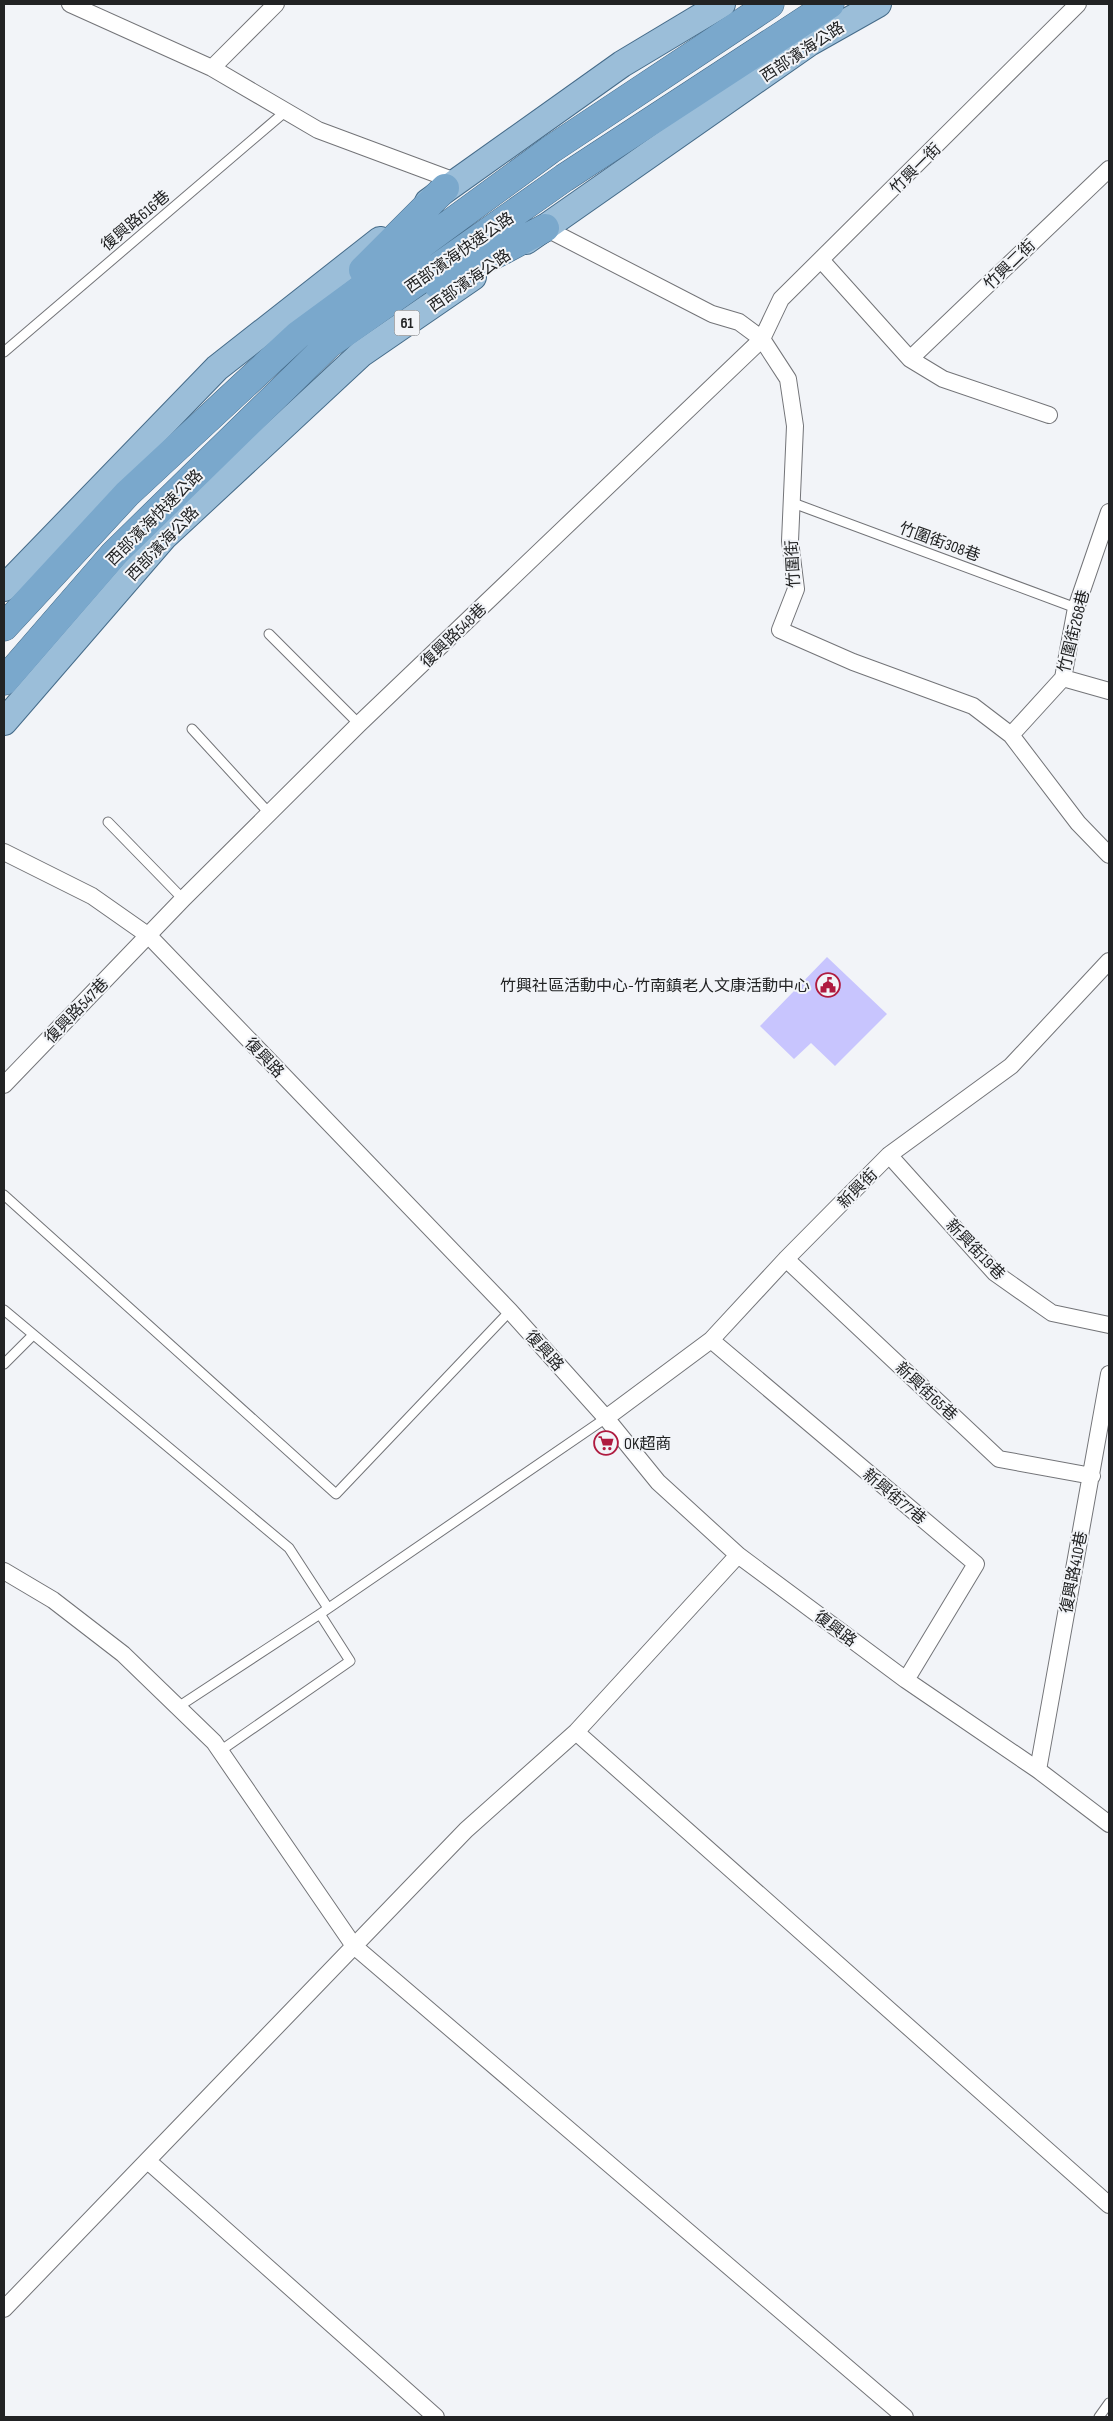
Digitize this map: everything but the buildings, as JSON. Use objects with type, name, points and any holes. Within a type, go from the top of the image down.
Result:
[{"type":"highway","name":"西部濱海快速公路","points":[[4,627],[127,494],[298,335],[550,150],[770,4]]},
{"type":"highway","name":"西部濱海快速公路","points":[[4,681],[114,554],[329,344],[564,178],[804,19],[830,4]]},
{"type":"highway","points":[[298,335],[450,185]]},
{"type":"highway","points":[[329,344],[545,228]]},
{"type":"main road","points":[[4,588],[217,368],[450,185],[622,64],[722,4]]},
{"type":"main road","name":"西部濱海公路","points":[[4,722],[164,537],[361,354],[809,43],[878,4]]},
{"type":"street","points":[[70,4],[212,68],[318,130],[450,185]]},
{"type":"street","points":[[212,68],[276,4]]},
{"type":"street","name":"竹興一街","points":[[762,339],[781,299],[822,261],[1078,4]]},
{"type":"street","name":"竹興二街","points":[[910,359],[1109,169]]},
{"type":"street","name":"竹圍街","points":[[545,228],[712,314],[739,322],[762,339],[788,379],[795,426],[790,541],[796,590],[780,630],[853,662],[974,706],[1011,735],[1078,822],[1109,854]]},
{"type":"street","points":[[822,261],[910,359],[944,379],[1049,415]]},
{"type":"street","name":"復興路548巷","points":[[149,936],[182,899],[359,724],[762,339]]},
{"type":"street","name":"竹圍街268巷","points":[[1011,735],[1063,678],[1076,608],[1108,519]]},
{"type":"street","points":[[1063,678],[1109,691]]},
{"type":"street","name":"復興路","points":[[4,852],[92,896],[149,936],[510,1310],[606,1418],[658,1482],[738,1555],[906,1680],[1038,1770],[1109,1824]]},
{"type":"street","name":"復興路547巷","points":[[4,1085],[149,936]]},
{"type":"street","name":"新興街","points":[[606,1418],[712,1340],[786,1259],[889,1155],[1011,1066],[1109,961]]},
{"type":"street","name":"新興街19巷","points":[[889,1155],[995,1273],[1052,1313],[1109,1325]]},
{"type":"street","name":"新興街65巷","points":[[786,1259],[999,1459],[1092,1476]]},
{"type":"street","name":"新興街77巷","points":[[712,1340],[976,1564],[906,1680]]},
{"type":"street","name":"復興路410巷","points":[[1038,1770],[1109,1374]]},
{"type":"street","points":[[4,2310],[149,2162],[466,1830],[576,1732],[738,1555]]},
{"type":"street","points":[[4,1571],[53,1600],[123,1654],[214,1742],[354,1946],[904,2417]]},
{"type":"street","points":[[576,1732],[1109,2205]]},
{"type":"street","points":[[149,2162],[436,2417]]},
{"type":"lane","name":"復興路616巷","points":[[4,352],[286,112]]},
{"type":"lane","name":"竹圍街308巷","points":[[793,503],[1076,608]]},
{"type":"lane","points":[[268,634],[359,724]]},
{"type":"lane","points":[[192,729],[270,813]]},
{"type":"lane","points":[[108,822],[182,899]]},
{"type":"lane","points":[[4,1195],[336,1494],[510,1310]]},
{"type":"lane","points":[[4,1310],[289,1548],[328,1608]]},
{"type":"lane","points":[[4,1364],[33,1334]]},
{"type":"lane","points":[[178,1707],[320,1614],[606,1418]]},
{"type":"lane","points":[[220,1751],[350,1661],[320,1614]]},
{"type":"lane","points":[[1099,2417],[1109,2403]]},
{"type":"place","name":"竹興社區活動中心-竹南鎮老人文康活動中心","points":[[828,985]]},
{"type":"place","name":"OK超商","points":[[606,1443]]}]
